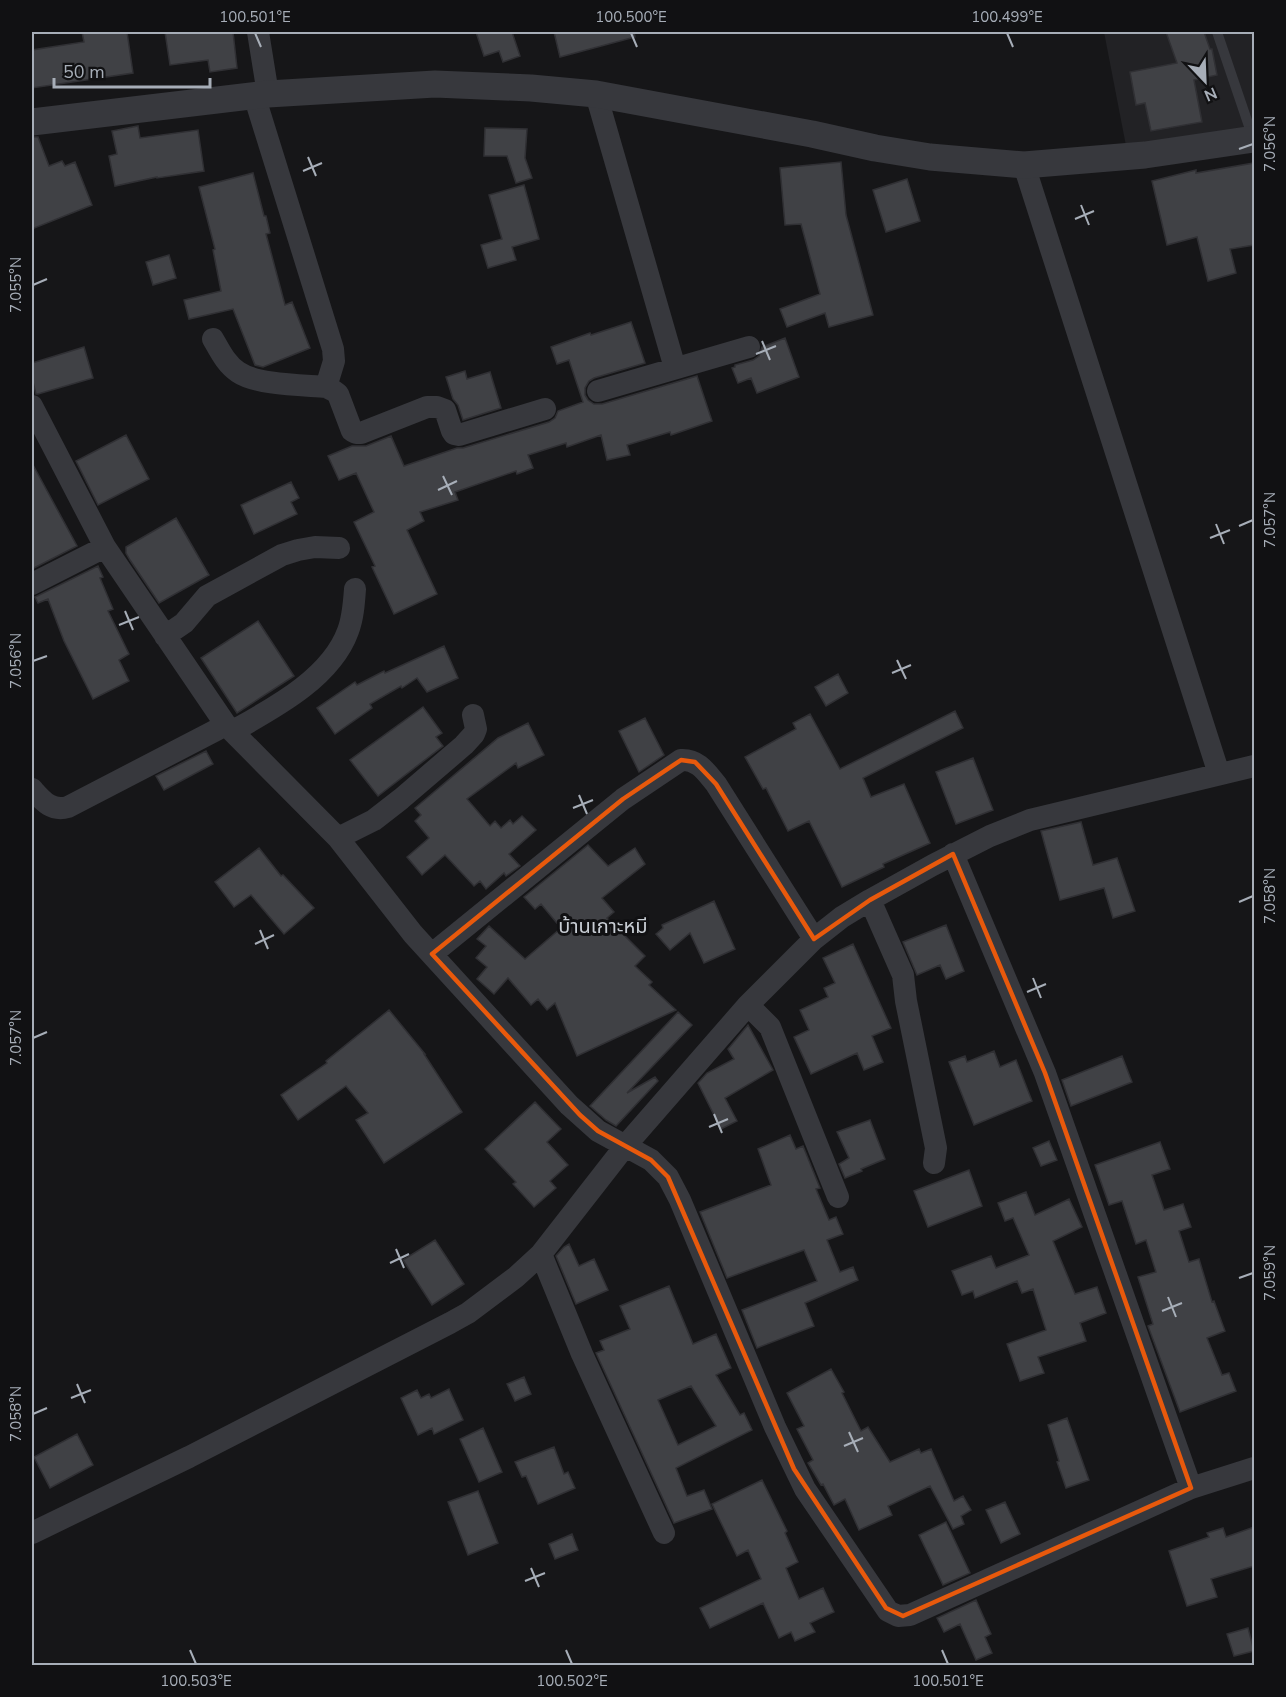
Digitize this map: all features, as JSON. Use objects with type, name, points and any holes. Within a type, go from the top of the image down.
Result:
[{"type":"street","points":[[258,32],[261,95],[333,349],[334,361],[326,387]]},
{"type":"street","points":[[32,122],[261,95],[435,84],[531,88],[596,94],[930,157],[1024,165],[1145,155],[1254,139]]},
{"type":"street","points":[[596,94],[675,368]]},
{"type":"street","points":[[1024,165],[1219,774]]},
{"type":"street","points":[[213,339],[227,362],[247,377],[326,387],[334,391],[338,394],[350,427],[356,433],[427,407],[445,410],[452,431],[459,435],[545,409]]},
{"type":"street","points":[[598,391],[749,347]]},
{"type":"street","points":[[32,406],[105,547],[230,728],[338,838],[413,934],[580,1115],[598,1131],[651,1160],[668,1177],[680,1200],[756,1385],[794,1469],[805,1489],[886,1608],[894,1615],[903,1616],[914,1613],[1191,1488],[1254,1468]]},
{"type":"street","points":[[32,584],[105,547]]},
{"type":"street","points":[[165,636],[184,623],[207,596],[282,555],[298,549],[339,548]]},
{"type":"street","points":[[32,789],[44,802],[54,808],[68,807],[273,708],[315,676],[341,645],[352,616],[355,590]]},
{"type":"street","points":[[338,838],[374,820],[464,745],[476,729],[473,715]]},
{"type":"street","points":[[432,954],[623,799],[681,760],[689,759],[707,772],[716,784],[814,939]]},
{"type":"street","points":[[32,1533],[189,1457],[450,1323],[468,1313],[500,1289],[541,1254],[626,1145],[748,1005],[814,939],[870,900],[953,854],[990,836],[1038,818],[1254,766]]},
{"type":"street","points":[[953,854],[1045,1073],[1191,1488]]},
{"type":"street","points":[[870,900],[903,975],[906,1001],[936,1148],[934,1163]]},
{"type":"street","points":[[748,1005],[770,1027],[838,1197]]},
{"type":"street","points":[[541,1254],[582,1354],[664,1533]]},
{"type":"lane","points":[[1217,32],[1254,139]]},
{"type":"highlighted area","points":[[681,760],[695,762],[716,784],[814,939],[870,900],[953,854],[1045,1073],[1191,1488],[903,1616],[886,1608],[794,1469],[668,1177],[651,1160],[598,1131],[580,1115],[432,954],[623,799]]},
{"type":"shaded area","points":[[1104,32],[1254,32],[1254,130],[1127,151]]},
{"type":"building","points":[[82,32],[127,32],[133,73],[32,88],[32,50],[84,42]]},
{"type":"building","points":[[165,32],[233,32],[237,68],[210,72],[208,60],[170,65]]},
{"type":"building","points":[[476,32],[512,32],[520,56],[503,62],[499,51],[484,56]]},
{"type":"building","points":[[554,32],[634,32],[635,37],[560,57]]},
{"type":"building","points":[[1166,32],[1204,32],[1210,49],[1212,49],[1217,75],[1194,80],[1202,122],[1151,131],[1145,103],[1136,105],[1130,72],[1177,63]]},
{"type":"building","points":[[138,126],[140,138],[198,130],[204,171],[157,177],[115,186],[109,156],[117,154],[112,131]]},
{"type":"building","points":[[485,128],[527,129],[525,158],[532,178],[516,183],[507,156],[484,156]]},
{"type":"building","points":[[32,137],[38,137],[49,166],[62,161],[65,166],[75,162],[92,205],[32,229]]},
{"type":"building","points":[[841,162],[846,215],[873,315],[829,327],[825,313],[787,327],[780,309],[820,294],[801,224],[785,225],[780,168]]},
{"type":"building","points":[[1254,163],[1254,245],[1230,249],[1236,273],[1208,281],[1197,237],[1167,245],[1152,181],[1196,170],[1196,173]]},
{"type":"building","points":[[253,173],[264,216],[266,216],[270,233],[266,234],[285,305],[292,302],[310,348],[263,367],[255,365],[233,309],[189,319],[184,300],[221,291],[213,250],[215,249],[199,187]]},
{"type":"building","points":[[907,179],[920,221],[886,232],[873,190]]},
{"type":"building","points":[[524,185],[539,239],[512,247],[516,260],[488,268],[481,245],[502,239],[489,195]]},
{"type":"building","points":[[169,255],[176,278],[153,285],[146,262]]},
{"type":"building","points":[[631,322],[645,363],[589,381],[585,388],[588,400],[594,404],[602,404],[697,376],[712,421],[671,435],[670,432],[627,445],[630,455],[607,460],[601,435],[567,447],[566,443],[528,455],[533,468],[517,474],[516,471],[455,492],[458,500],[420,512],[424,521],[407,530],[437,594],[394,614],[354,522],[374,512],[356,473],[339,480],[328,456],[352,446],[366,446],[391,436],[404,466],[457,448],[549,422],[555,418],[558,411],[583,402],[569,360],[557,364],[551,347]]},
{"type":"building","points":[[785,338],[799,377],[757,393],[751,378],[738,383],[732,368],[735,365],[753,360],[759,356],[762,347]]},
{"type":"building","points":[[84,347],[93,378],[36,394],[32,378],[32,363]]},
{"type":"building","points":[[465,371],[467,379],[490,372],[501,408],[463,420],[446,377]]},
{"type":"building","points":[[126,435],[149,479],[98,505],[76,461]]},
{"type":"building","points":[[32,463],[77,546],[32,569]]},
{"type":"building","points":[[291,482],[299,498],[291,502],[297,514],[254,534],[241,505]]},
{"type":"building","points":[[176,518],[209,575],[159,603],[130,560],[126,547]]},
{"type":"building","points":[[98,566],[103,577],[100,578],[113,609],[108,611],[129,654],[119,660],[129,681],[93,699],[64,641],[48,599],[38,603],[35,597]]},
{"type":"building","points":[[258,621],[294,676],[237,713],[201,658]]},
{"type":"building","points":[[444,646],[458,678],[427,692],[417,678],[370,704],[372,708],[335,734],[317,708],[355,682],[357,685]]},
{"type":"building","points":[[838,674],[848,693],[826,706],[815,687]]},
{"type":"building","points":[[423,707],[442,733],[436,737],[443,746],[378,796],[350,760]]},
{"type":"building","points":[[955,711],[963,728],[863,778],[871,797],[904,784],[930,843],[883,864],[884,867],[842,887],[809,821],[788,831],[766,788],[763,789],[745,757],[796,729],[793,723],[810,714],[840,769]]},
{"type":"building","points":[[645,718],[664,755],[639,772],[619,731]]},
{"type":"building","points":[[528,723],[544,755],[518,768],[516,763],[467,799],[490,826],[495,821],[501,828],[510,820],[513,824],[522,816],[536,830],[509,854],[520,866],[506,876],[504,873],[486,889],[480,881],[474,886],[445,855],[422,875],[407,857],[429,838],[415,821],[421,815],[415,808],[498,738]]},
{"type":"building","points":[[206,751],[213,764],[164,790],[156,776]]},
{"type":"building","points":[[973,758],[993,810],[956,824],[936,772]]},
{"type":"building","points":[[1081,822],[1093,865],[1117,858],[1135,911],[1113,918],[1104,888],[1060,900],[1041,831]]},
{"type":"building","points":[[588,845],[608,866],[635,848],[645,864],[602,898],[614,912],[607,918],[645,956],[635,966],[652,982],[649,985],[676,1010],[577,1056],[555,1003],[547,1010],[538,999],[531,1005],[508,978],[494,994],[477,979],[487,967],[476,958],[486,946],[477,939],[489,926],[525,959],[561,928],[541,904],[535,909],[524,897]]},
{"type":"building","points":[[259,848],[281,876],[283,875],[314,908],[284,934],[251,895],[234,907],[215,882]]},
{"type":"building","points":[[714,901],[735,949],[704,963],[690,933],[670,950],[656,934],[663,928],[662,925]]},
{"type":"building","points":[[946,925],[964,971],[946,979],[940,965],[917,975],[903,942]]},
{"type":"building","points":[[853,944],[891,1028],[872,1036],[883,1062],[864,1070],[857,1053],[811,1074],[794,1037],[809,1030],[800,1010],[828,997],[824,988],[835,983],[823,958]]},
{"type":"building","points":[[389,1010],[425,1054],[462,1112],[384,1163],[356,1120],[368,1113],[346,1086],[298,1120],[281,1095],[327,1063],[326,1061]]},
{"type":"building","points":[[678,1012],[692,1025],[627,1093],[655,1077],[658,1081],[616,1126],[606,1120],[590,1106]]},
{"type":"building","points":[[748,1025],[773,1070],[725,1098],[737,1121],[721,1129],[698,1083],[707,1073],[734,1059],[728,1049]]},
{"type":"building","points":[[994,1051],[1000,1067],[1016,1060],[1032,1101],[974,1125],[949,1062],[965,1056],[967,1062]]},
{"type":"building","points":[[1122,1056],[1132,1082],[1071,1106],[1062,1080]]},
{"type":"building","points":[[535,1102],[561,1129],[547,1142],[568,1165],[550,1181],[556,1188],[534,1207],[513,1184],[516,1182],[485,1149]]},
{"type":"building","points":[[870,1120],[885,1159],[845,1178],[839,1164],[849,1158],[837,1132]]},
{"type":"building","points":[[790,1135],[796,1149],[803,1146],[820,1188],[816,1189],[829,1220],[836,1217],[843,1234],[827,1240],[840,1272],[853,1267],[858,1280],[805,1303],[814,1326],[757,1348],[742,1310],[817,1281],[804,1250],[727,1278],[700,1212],[771,1185],[758,1149]]},
{"type":"building","points":[[1049,1141],[1057,1160],[1041,1166],[1033,1148]]},
{"type":"building","points":[[1160,1142],[1170,1169],[1152,1175],[1164,1210],[1183,1204],[1191,1227],[1179,1231],[1189,1262],[1199,1259],[1212,1302],[1214,1301],[1225,1331],[1207,1338],[1222,1375],[1229,1373],[1236,1391],[1180,1412],[1148,1326],[1153,1324],[1138,1277],[1156,1272],[1146,1240],[1136,1244],[1122,1201],[1109,1205],[1095,1165]]},
{"type":"building","points":[[969,1170],[982,1206],[928,1227],[914,1191]]},
{"type":"building","points":[[1026,1192],[1035,1215],[1069,1199],[1082,1227],[1053,1241],[1075,1294],[1097,1287],[1106,1313],[1080,1323],[1086,1341],[1038,1357],[1044,1373],[1020,1381],[1007,1344],[1046,1330],[1033,1289],[1022,1293],[1017,1281],[975,1298],[973,1291],[962,1295],[952,1271],[991,1256],[996,1268],[1029,1255],[1013,1218],[1005,1221],[998,1203]]},
{"type":"building","points":[[435,1240],[464,1284],[432,1305],[403,1260]]},
{"type":"building","points":[[569,1244],[579,1266],[594,1259],[608,1290],[576,1304],[556,1256]]},
{"type":"building","points":[[669,1286],[693,1344],[716,1334],[731,1368],[716,1375],[740,1415],[744,1413],[752,1430],[676,1468],[687,1496],[704,1490],[712,1509],[674,1523],[596,1353],[604,1350],[600,1341],[630,1329],[620,1306]],"holes":[[[691,1386],[716,1426],[678,1445],[658,1400]]]},
{"type":"building","points":[[831,1369],[861,1431],[868,1427],[890,1462],[919,1449],[921,1453],[931,1449],[954,1501],[963,1496],[971,1510],[961,1516],[964,1524],[953,1529],[930,1486],[888,1506],[892,1515],[859,1530],[845,1499],[834,1505],[808,1463],[813,1460],[797,1429],[804,1426],[787,1393]]},
{"type":"building","points":[[524,1377],[531,1394],[515,1401],[507,1384]]},
{"type":"building","points":[[449,1389],[463,1420],[434,1434],[432,1428],[418,1435],[401,1398],[417,1390],[421,1398],[429,1394],[431,1398]]},
{"type":"building","points":[[1067,1418],[1089,1480],[1066,1488],[1048,1425]]},
{"type":"building","points":[[483,1428],[502,1472],[479,1482],[460,1439]]},
{"type":"building","points":[[77,1434],[93,1465],[50,1488],[34,1457]]},
{"type":"building","points":[[554,1447],[564,1474],[568,1472],[575,1488],[538,1504],[526,1476],[522,1477],[515,1462]]},
{"type":"building","points":[[762,1480],[787,1531],[785,1533],[798,1562],[786,1568],[799,1599],[823,1588],[834,1612],[810,1623],[815,1632],[795,1641],[791,1632],[779,1638],[763,1603],[710,1628],[700,1608],[761,1579],[748,1550],[737,1556],[712,1504]]},
{"type":"building","points":[[478,1491],[498,1543],[468,1555],[448,1502]]},
{"type":"building","points":[[1005,1502],[1020,1534],[1001,1543],[986,1510]]},
{"type":"building","points":[[946,1522],[970,1573],[943,1585],[919,1535]]},
{"type":"building","points":[[1254,1527],[1254,1566],[1211,1579],[1217,1597],[1187,1606],[1169,1551],[1209,1537],[1207,1533],[1223,1528],[1226,1537]]},
{"type":"building","points":[[572,1534],[578,1550],[555,1559],[549,1544]]},
{"type":"building","points":[[976,1600],[991,1634],[985,1637],[992,1653],[976,1660],[960,1624],[944,1632],[937,1618]]},
{"type":"building","points":[[1248,1628],[1254,1651],[1234,1656],[1227,1634]]},
{"type":"district","name":"บ้านเกาะหมี","points":[[603,926]]}]
